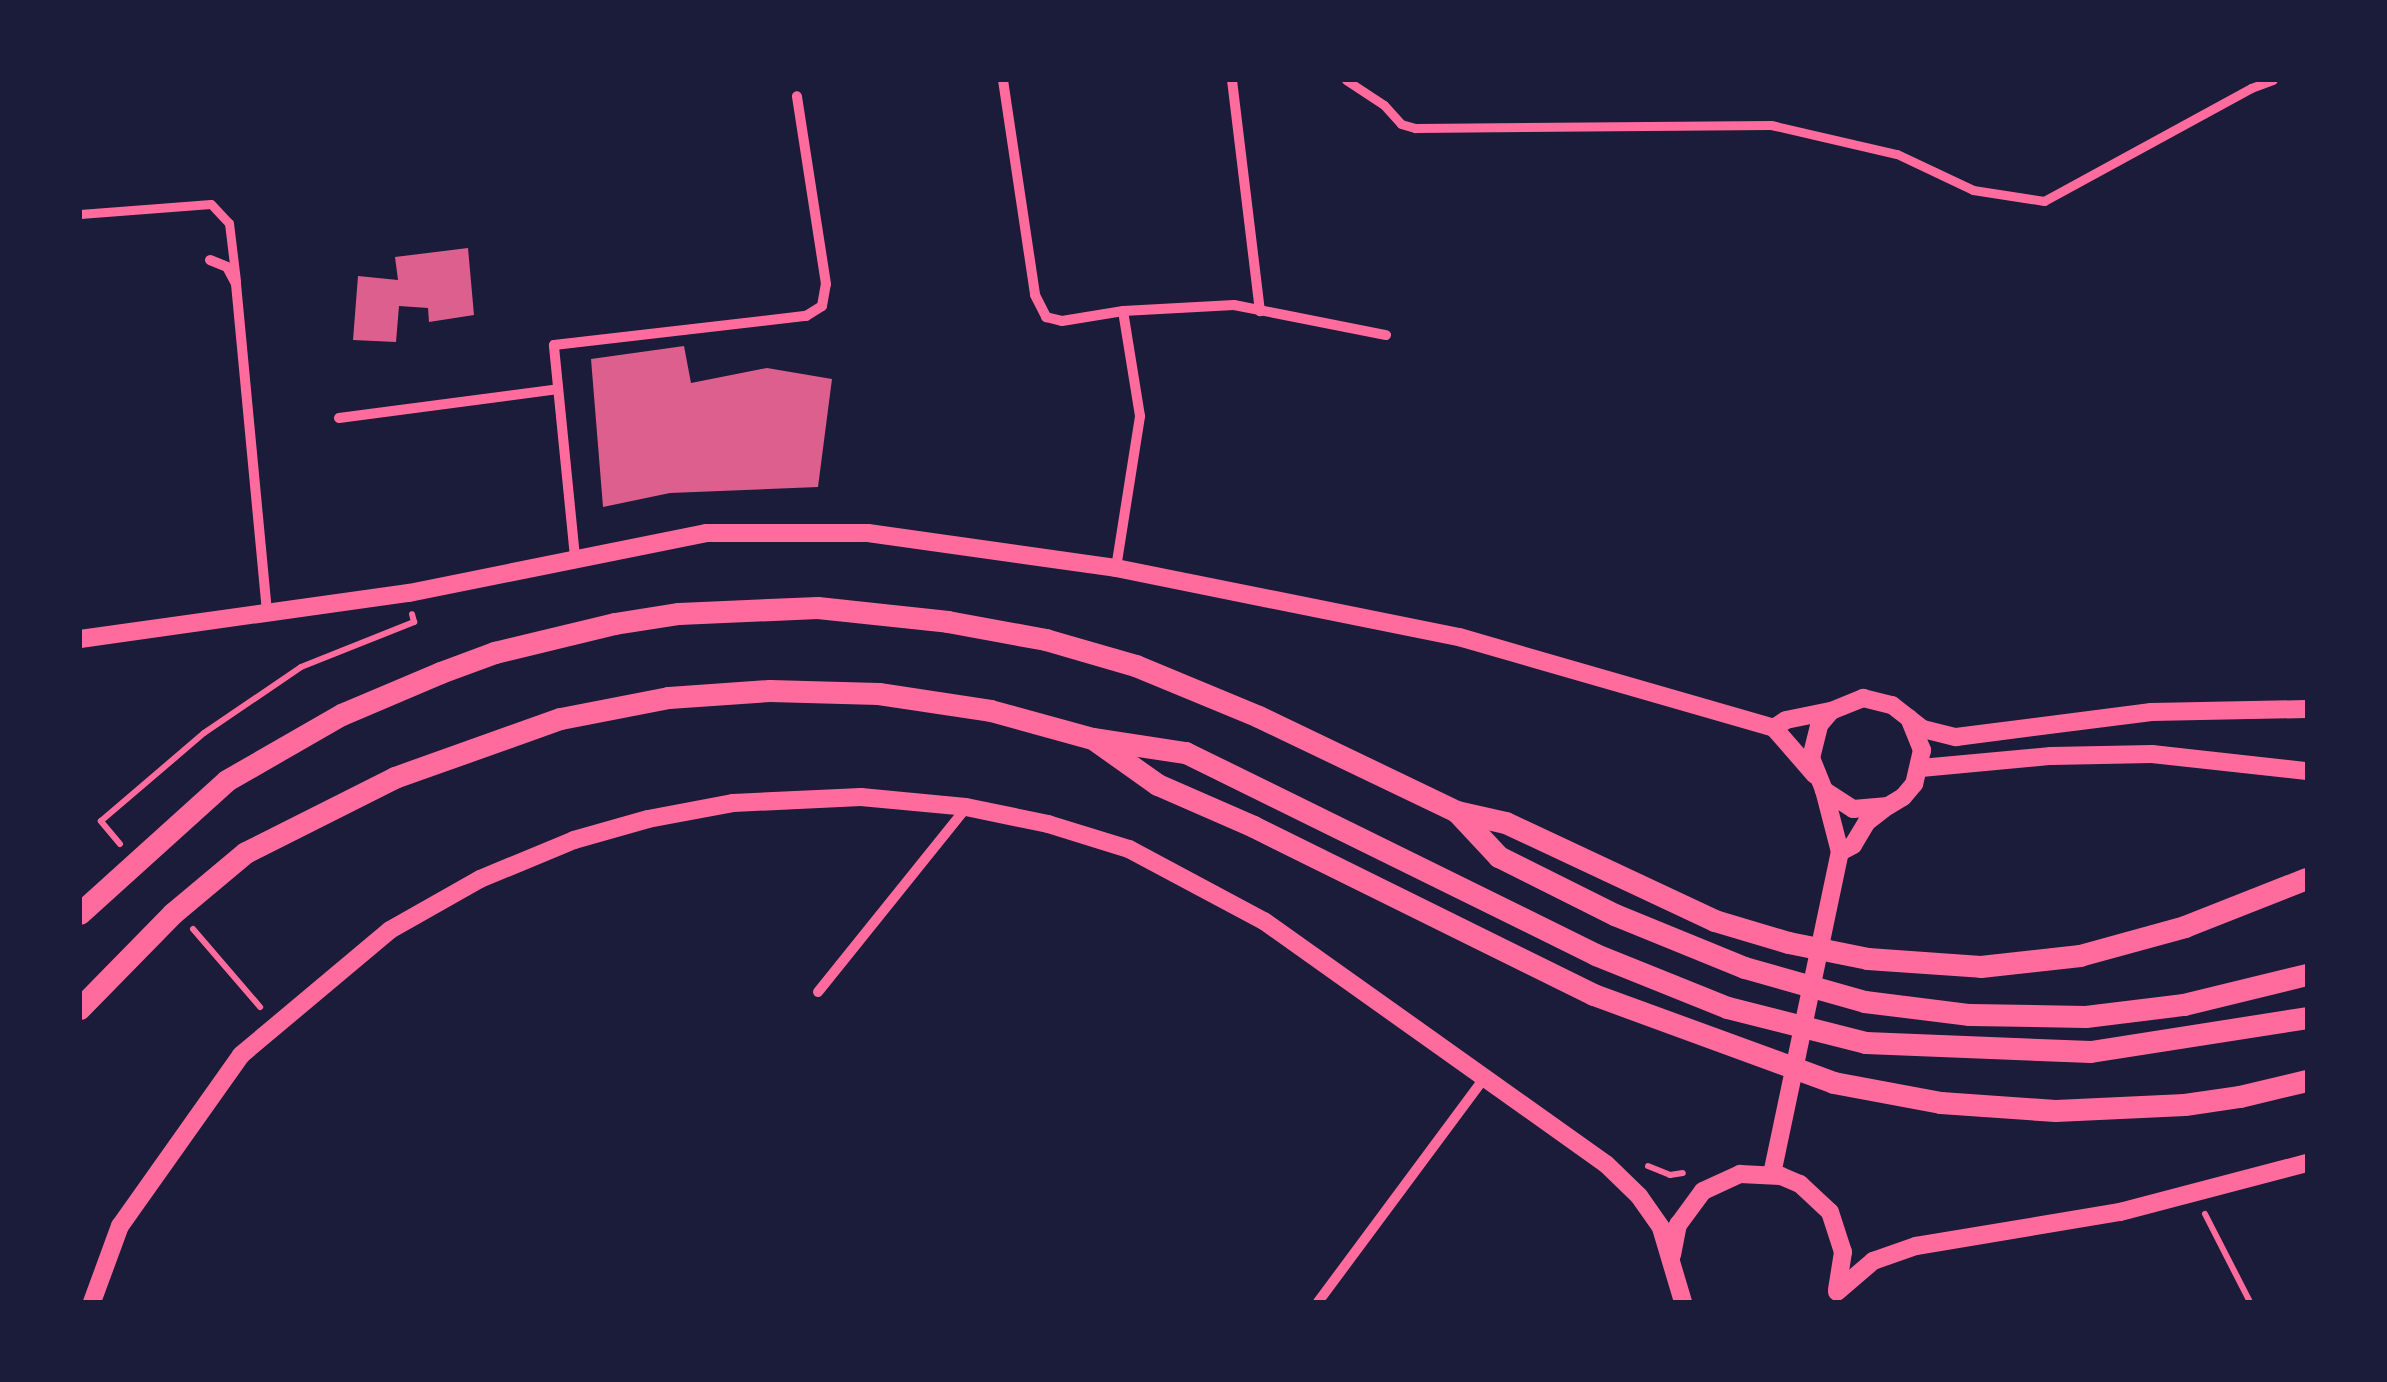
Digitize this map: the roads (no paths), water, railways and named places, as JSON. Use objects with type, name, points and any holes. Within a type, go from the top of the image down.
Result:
[{"type":"highway","points":[[80,914],[227,781],[342,715],[495,653],[597,628],[679,614],[818,608],[948,622],[1046,640],[1136,666],[1259,717],[1456,812],[1506,823],[1716,921],[1789,943],[1868,958],[2015,966],[2080,956],[2186,928],[2307,879]]},
{"type":"highway","points":[[80,1009],[173,914],[246,853],[396,778],[561,719],[669,698],[770,691],[878,694],[991,710],[1093,739],[1186,754],[1596,955],[1728,1008],[1866,1043],[2091,1052],[2307,1018]]},
{"type":"highway","points":[[1093,739],[1158,785],[1254,826],[1594,995],[1834,1083],[1941,1103],[2056,1111],[2184,1104],[2307,1081]]},
{"type":"highway","points":[[1456,812],[1500,857],[1615,915],[1745,968],[1865,1002],[1970,1015],[2086,1017],[2184,1005],[2307,975]]},
{"type":"street","points":[[1002,80],[1041,314],[1062,320],[1124,310],[1208,304],[1386,335]]},
{"type":"street","points":[[1232,80],[1260,311]]},
{"type":"street","points":[[1346,80],[1384,105],[1401,124],[1415,128],[1771,126],[1897,154],[1973,190],[2044,200],[2251,88],[2274,80]]},
{"type":"street","points":[[576,557],[554,346],[806,316],[822,306],[826,294],[797,96]]},
{"type":"street","points":[[80,214],[211,204],[229,223],[268,614]]},
{"type":"street","points":[[210,260],[227,267],[236,284]]},
{"type":"street","points":[[1116,568],[1140,416],[1124,310]]},
{"type":"street","points":[[339,418],[558,389]]},
{"type":"street","points":[[80,639],[408,593],[706,533],[868,533],[1116,568],[1459,637],[1774,728],[1820,783],[1854,808],[1888,806]]},
{"type":"street","points":[[1774,728],[1786,720],[1831,711],[1863,698],[1892,705],[1923,729],[1956,736],[2152,712],[2307,710]]},
{"type":"street","points":[[1772,1174],[1838,861],[1812,741],[1831,711]]},
{"type":"street","points":[[1838,861],[1867,822],[1914,784],[1921,768],[1922,750],[1909,718]]},
{"type":"street","points":[[1921,768],[2051,756],[2152,754],[2307,771]]},
{"type":"street","points":[[92,1302],[120,1226],[241,1054],[390,930],[480,879],[574,840],[648,819],[792,798],[860,797],[966,807],[1048,824],[1129,849],[1204,885],[1264,920],[1606,1164],[1640,1196],[1661,1228],[1684,1302]]},
{"type":"street","points":[[818,992],[966,807]]},
{"type":"street","points":[[1318,1302],[1486,1076]]},
{"type":"street","points":[[1834,1297],[1873,1261],[1916,1246],[2120,1212],[2307,1163]]},
{"type":"street","points":[[1672,1266],[1678,1224],[1701,1193],[1740,1174],[1772,1174],[1800,1184],[1830,1212],[1843,1252],[1834,1297]]}]
